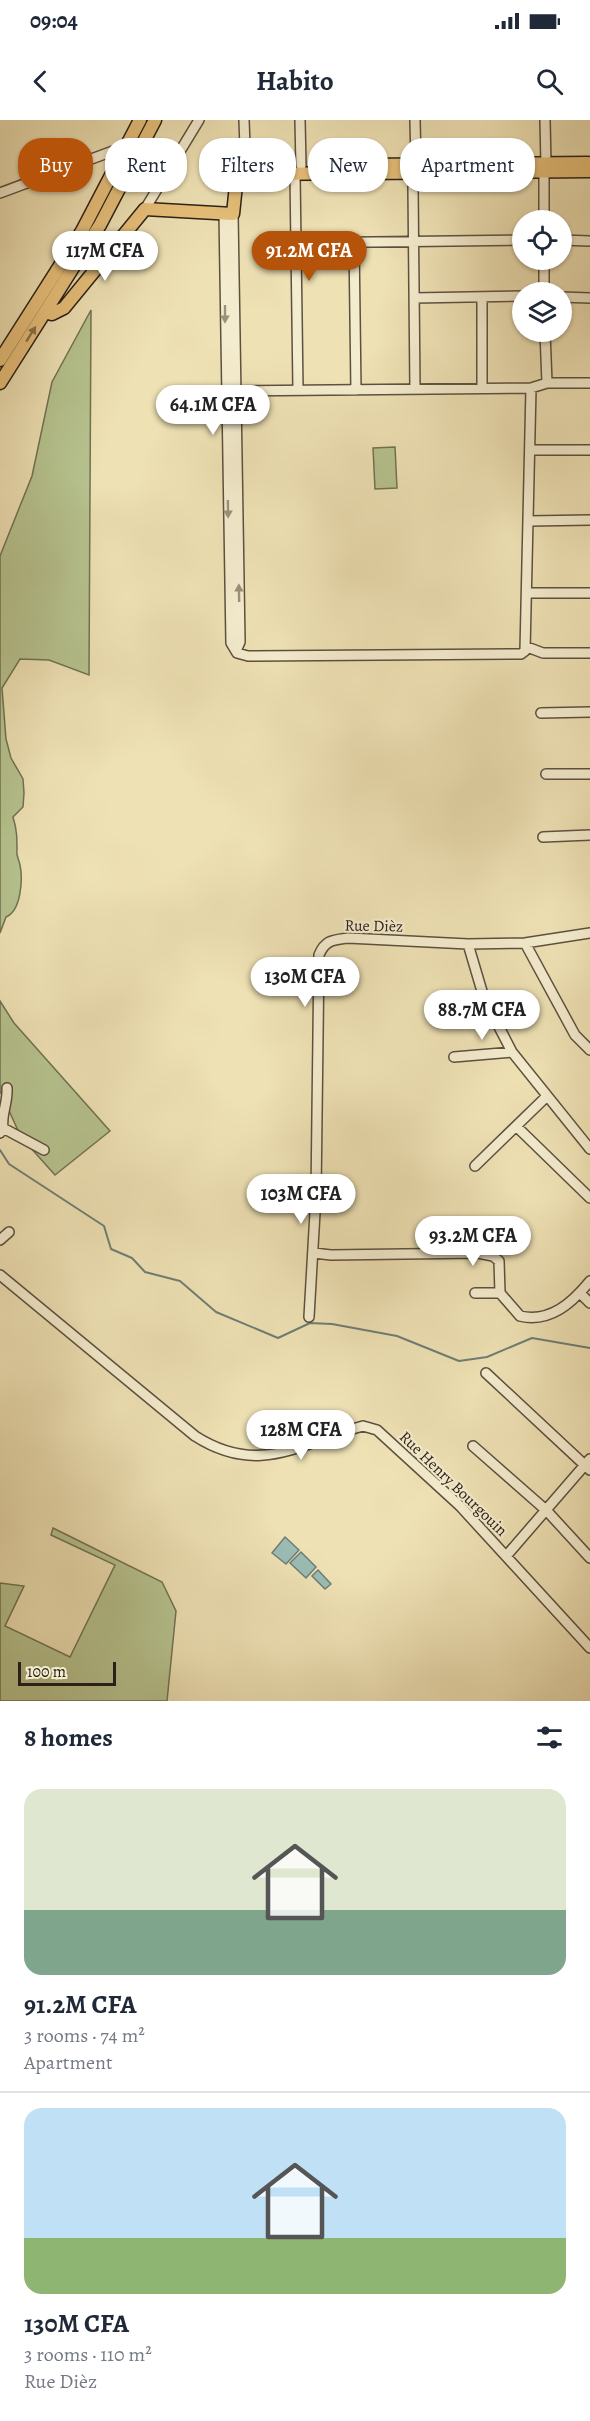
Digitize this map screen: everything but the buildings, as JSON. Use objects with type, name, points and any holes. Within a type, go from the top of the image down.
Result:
[{"type":"main road","points":[[132,138],[140,120]]},
{"type":"main road","points":[[0,383],[100,225],[155,120]]},
{"type":"main road","points":[[298,170],[545,168],[590,163]]},
{"type":"main road","points":[[298,170],[400,165]]},
{"type":"main road","points":[[535,168],[590,171]]},
{"type":"main road","points":[[0,360],[82,231],[105,189]]},
{"type":"main road","points":[[45,312],[52,314],[64,308],[145,209],[229,213],[227,192]]},
{"type":"street","points":[[145,209],[199,120]]},
{"type":"street","points":[[244,120],[245,138]]},
{"type":"street","points":[[298,390],[295,243],[300,120]]},
{"type":"street","points":[[415,120],[415,138]]},
{"type":"street","points":[[544,120],[544,210]]},
{"type":"street","points":[[0,193],[105,154]]},
{"type":"street","points":[[413,192],[415,389]]},
{"type":"street","points":[[229,213],[226,391],[231,643],[236,651],[248,656],[520,654],[527,647],[531,388]]},
{"type":"street","points":[[229,213],[236,391],[240,642],[236,651]]},
{"type":"street","points":[[295,243],[512,240]]},
{"type":"street","points":[[572,240],[590,241]]},
{"type":"street","points":[[354,242],[357,390]]},
{"type":"street","points":[[414,298],[512,296]]},
{"type":"street","points":[[482,297],[482,388]]},
{"type":"street","points":[[572,297],[590,298]]},
{"type":"street","points":[[545,342],[547,383]]},
{"type":"street","points":[[226,391],[531,388],[547,383],[590,383]]},
{"type":"street","points":[[530,450],[590,450]]},
{"type":"street","points":[[529,521],[590,520]]},
{"type":"street","points":[[528,593],[590,593]]},
{"type":"street","points":[[527,647],[543,653],[590,653]]},
{"type":"street","points":[[542,713],[590,712]]},
{"type":"street","points":[[546,774],[590,774]]},
{"type":"street","points":[[543,837],[590,835]]},
{"type":"street","name":"Rue Dièz","points":[[314,1253],[319,955],[324,944],[332,940],[348,938],[468,944],[525,943],[589,935]]},
{"type":"street","points":[[525,943],[575,1035],[590,1050]]},
{"type":"street","points":[[468,944],[484,998],[512,1052],[590,1149]]},
{"type":"street","points":[[445,999],[484,998]]},
{"type":"street","points":[[454,1058],[512,1052]]},
{"type":"street","points":[[7,1088],[8,1102],[2,1113],[2,1131],[44,1150]]},
{"type":"street","points":[[475,1166],[546,1097]]},
{"type":"street","points":[[517,1127],[590,1198]]},
{"type":"street","points":[[0,1240],[9,1232]]},
{"type":"street","points":[[309,1317],[314,1253],[331,1255],[478,1253],[493,1256],[499,1261],[500,1293],[520,1316],[528,1318],[554,1314],[580,1293],[590,1281]]},
{"type":"street","name":"Rue Henry Bourgouin","points":[[0,1275],[205,1442],[238,1455],[270,1456],[352,1429],[370,1427],[377,1430],[460,1506],[590,1648]]},
{"type":"street","points":[[475,1293],[500,1293]]},
{"type":"street","points":[[580,1293],[590,1303]]},
{"type":"street","points":[[486,1372],[588,1465],[507,1555]]},
{"type":"street","points":[[473,1446],[547,1511],[590,1558]]},
{"type":"green space","points":[[91,310],[89,675],[49,660],[20,659],[2,688],[6,739],[11,758],[23,779],[24,793],[23,807],[13,817],[21,871],[20,894],[15,908],[6,917],[0,933],[0,556],[32,476],[52,382]]},
{"type":"green space","points":[[395,447],[397,488],[375,489],[373,448]]},
{"type":"green space","points":[[0,1001],[14,1023],[110,1131],[55,1175],[21,1137],[0,1091]]},
{"type":"green space","points":[[53,1528],[162,1582],[176,1611],[167,1701],[0,1701],[0,1583],[24,1586],[5,1626],[70,1657],[115,1565],[51,1535]]},
{"type":"water","points":[[285,1537],[299,1550],[286,1564],[272,1553]]},
{"type":"water","points":[[301,1552],[316,1567],[306,1578],[290,1563]]},
{"type":"water","points":[[318,1570],[331,1584],[325,1589],[312,1576]]},
{"type":"waterway","points":[[0,1150],[9,1164],[104,1226],[111,1249],[132,1258],[145,1272],[180,1281],[216,1312],[278,1338],[310,1323],[332,1324],[397,1336],[459,1361],[487,1357],[532,1338],[590,1348]]}]
